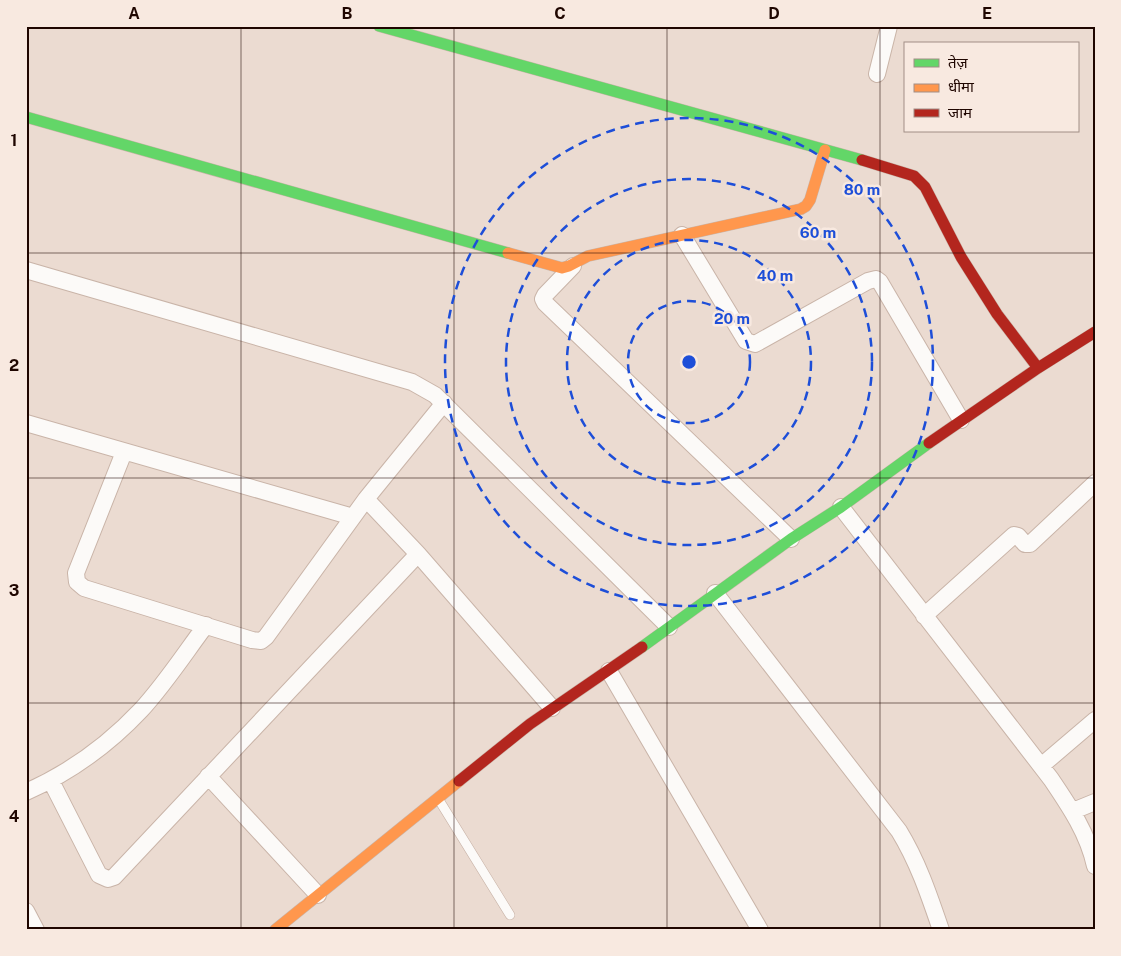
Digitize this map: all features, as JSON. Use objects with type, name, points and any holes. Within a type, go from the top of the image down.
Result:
[{"type":"street","points":[[379,26],[895,169],[914,176],[925,187],[962,257],[997,314],[1038,368]]},
{"type":"street","points":[[877,74],[889,26]]},
{"type":"street","points":[[26,117],[562,268],[573,266]]},
{"type":"street","points":[[791,539],[544,300],[545,295],[573,266],[588,256],[801,209],[810,200],[825,150]]},
{"type":"street","points":[[682,235],[746,341],[750,344],[755,344],[868,281],[876,280],[880,282],[961,420]]},
{"type":"street","points":[[26,270],[412,382],[435,394],[669,627]]},
{"type":"street","points":[[276,930],[530,724],[610,671],[791,539],[841,507],[961,420],[1095,332]]},
{"type":"street","points":[[124,452],[76,573],[77,582],[84,588],[252,640],[261,641],[266,637],[366,498],[444,403]]},
{"type":"street","points":[[26,423],[353,517]]},
{"type":"street","points":[[924,616],[1014,534],[1025,544],[1030,544],[1095,483]]},
{"type":"street","points":[[366,498],[418,554],[552,708]]},
{"type":"street","points":[[841,507],[1042,766],[1073,811],[1084,834],[1095,866]]},
{"type":"street","points":[[51,781],[99,875],[108,880],[114,877],[418,554]]},
{"type":"street","points":[[716,593],[900,831],[923,877],[941,930]]},
{"type":"street","points":[[26,792],[51,781],[97,749],[120,730],[141,710],[206,625]]},
{"type":"street","points":[[610,671],[760,930]]},
{"type":"street","points":[[1042,766],[1095,720]]},
{"type":"street","points":[[208,776],[318,895]]},
{"type":"street","points":[[1073,811],[1095,802]]},
{"type":"street","points":[[26,911],[36,930]]},
{"type":"lane","points":[[438,798],[510,914]]},
{"type":"traffic: fast","points":[[379,26],[862,160]]},
{"type":"traffic: fast","points":[[26,117],[508,253]]},
{"type":"traffic: fast","points":[[642,647],[791,539],[841,507],[929,443]]},
{"type":"traffic: slow","points":[[508,253],[562,268],[588,256],[801,209],[810,200],[825,150]]},
{"type":"traffic: slow","points":[[275,930],[459,781]]},
{"type":"traffic: jam","points":[[862,160],[914,176],[925,187],[961,257],[997,314],[1038,368]]},
{"type":"traffic: jam","points":[[929,443],[1038,368],[1095,332]]},
{"type":"traffic: jam","points":[[459,781],[530,724],[642,647]]}]
